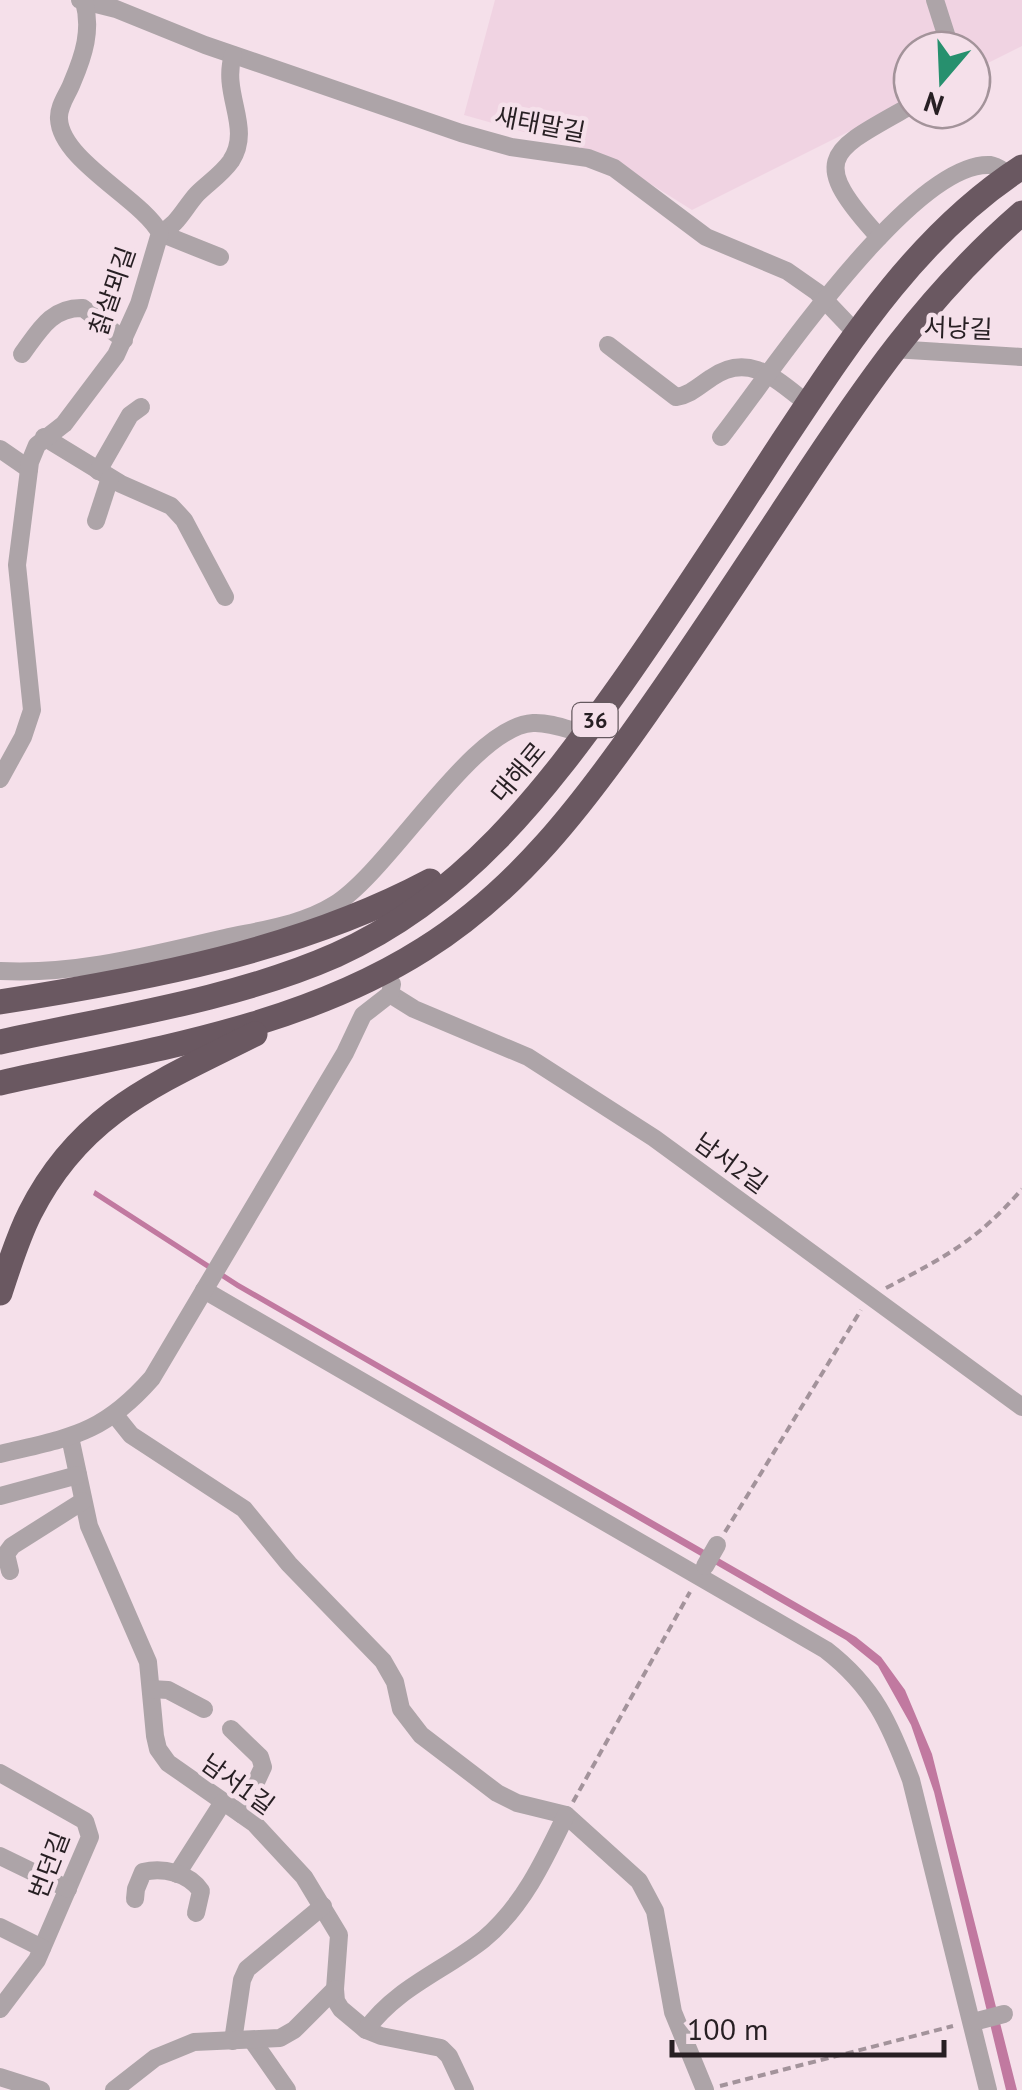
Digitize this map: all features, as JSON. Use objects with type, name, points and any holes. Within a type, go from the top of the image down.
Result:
[{"type":"highway","name":"대해로","points":[[0,1042],[280,977],[388,928],[452,880],[518,820],[585,734],[884,295],[961,216],[1016,171]]},
{"type":"highway","name":"36","points":[[0,1084],[233,1029],[326,998],[422,950],[481,910],[535,858],[580,803],[691,650],[892,350],[952,280],[1022,213]]},
{"type":"highway","points":[[0,1002],[164,971],[321,931],[388,903],[494,842]]},
{"type":"highway","points":[[0,1293],[40,1194],[68,1155],[102,1120],[146,1088],[326,998]]},
{"type":"street","name":"새태말길","points":[[82,0],[116,8],[233,55],[461,134],[510,147],[588,158],[614,168],[706,237],[787,271],[826,301],[856,333]]},
{"type":"street","name":"칡살뫼길","points":[[0,779],[23,737],[32,710],[18,565],[29,470],[36,446],[64,424],[116,356],[139,304],[160,233],[154,222],[102,180],[62,130],[58,118],[61,106],[89,31],[82,0]]},
{"type":"street","points":[[935,0],[945,30]]},
{"type":"street","points":[[160,233],[168,230],[230,163],[236,150],[240,126],[228,74],[233,55]]},
{"type":"street","points":[[879,237],[852,208],[836,182],[834,168],[839,152],[852,139],[892,116]]},
{"type":"street","points":[[721,438],[879,237],[935,185],[970,167],[994,165],[1016,171]]},
{"type":"street","points":[[160,233],[220,257]]},
{"type":"street","points":[[22,354],[47,320],[76,307],[124,340]]},
{"type":"street","points":[[608,345],[676,397],[686,396],[719,372],[753,366],[808,404]]},
{"type":"street","name":"서낭길","points":[[892,350],[1022,356]]},
{"type":"street","points":[[96,521],[104,475],[130,415],[142,408]]},
{"type":"street","points":[[44,437],[104,475],[171,506],[184,520],[225,597]]},
{"type":"street","points":[[0,449],[29,470]]},
{"type":"street","points":[[0,970],[34,972],[96,966],[281,926],[320,913],[366,878],[468,762],[499,737],[533,723],[585,734]]},
{"type":"street","points":[[0,1454],[93,1429],[115,1416],[152,1378],[345,1053],[363,1015],[390,994],[395,965]]},
{"type":"street","name":"남서2길","points":[[390,994],[414,1009],[528,1057],[654,1138],[1022,1407]]},
{"type":"street","points":[[206,1286],[702,1571],[826,1650],[866,1685],[911,1780],[988,2090]]},
{"type":"street","points":[[115,1416],[132,1435],[244,1509],[289,1564],[384,1661],[401,1709],[421,1735],[496,1794],[566,1815],[639,1880],[655,1911],[674,2012],[705,2090]]},
{"type":"street","name":"남서1길","points":[[70,1438],[96,1546],[148,1662],[158,1749],[168,1763],[241,1814],[280,1850],[323,1906],[339,1935],[335,1989]]},
{"type":"street","points":[[0,1496],[78,1475]]},
{"type":"street","points":[[10,1571],[6,1554],[12,1546],[84,1501]]},
{"type":"street","points":[[702,1571],[717,1546]]},
{"type":"street","points":[[152,1689],[168,1690],[204,1709]]},
{"type":"street","points":[[231,1729],[260,1756],[264,1767],[241,1814]]},
{"type":"street","name":"번던길","points":[[0,1772],[85,1822],[90,1836],[32,1969],[2,2003]]},
{"type":"street","points":[[177,1874],[223,1802]]},
{"type":"street","points":[[366,2030],[392,2000],[465,1952],[509,1916],[538,1871],[566,1815]]},
{"type":"street","points":[[0,1856],[68,1889]]},
{"type":"street","points":[[135,1900],[143,1872],[177,1874],[196,1883],[201,1890],[196,1914]]},
{"type":"street","points":[[287,2090],[242,2040],[242,1980],[247,1969],[323,1906]]},
{"type":"street","points":[[0,1927],[42,1948]]},
{"type":"street","points":[[114,2090],[169,2051],[194,2042],[280,2038],[294,2030],[335,1989],[341,2010],[366,2030],[440,2048],[449,2056],[465,2090]]},
{"type":"street","points":[[973,2021],[1004,2014]]},
{"type":"street","points":[[0,2077],[41,2090]]},
{"type":"path","points":[[717,1546],[843,1337],[872,1296],[968,1242],[1001,1214],[1022,1189]]},
{"type":"path","points":[[566,1815],[702,1571]]},
{"type":"path","points":[[705,2090],[973,2021]]},
{"type":"shaded area","points":[[495,0],[1022,0],[1022,46],[992,61],[992,30],[892,30],[892,110],[692,210],[630,171],[567,144],[464,115]]},
{"type":"shaded area","points":[[95,1190],[239,1283],[856,1637],[881,1657],[905,1690],[932,1754],[1017,2090],[1006,2090],[934,1792],[911,1725],[878,1666],[846,1640],[237,1288],[93,1195]]}]
